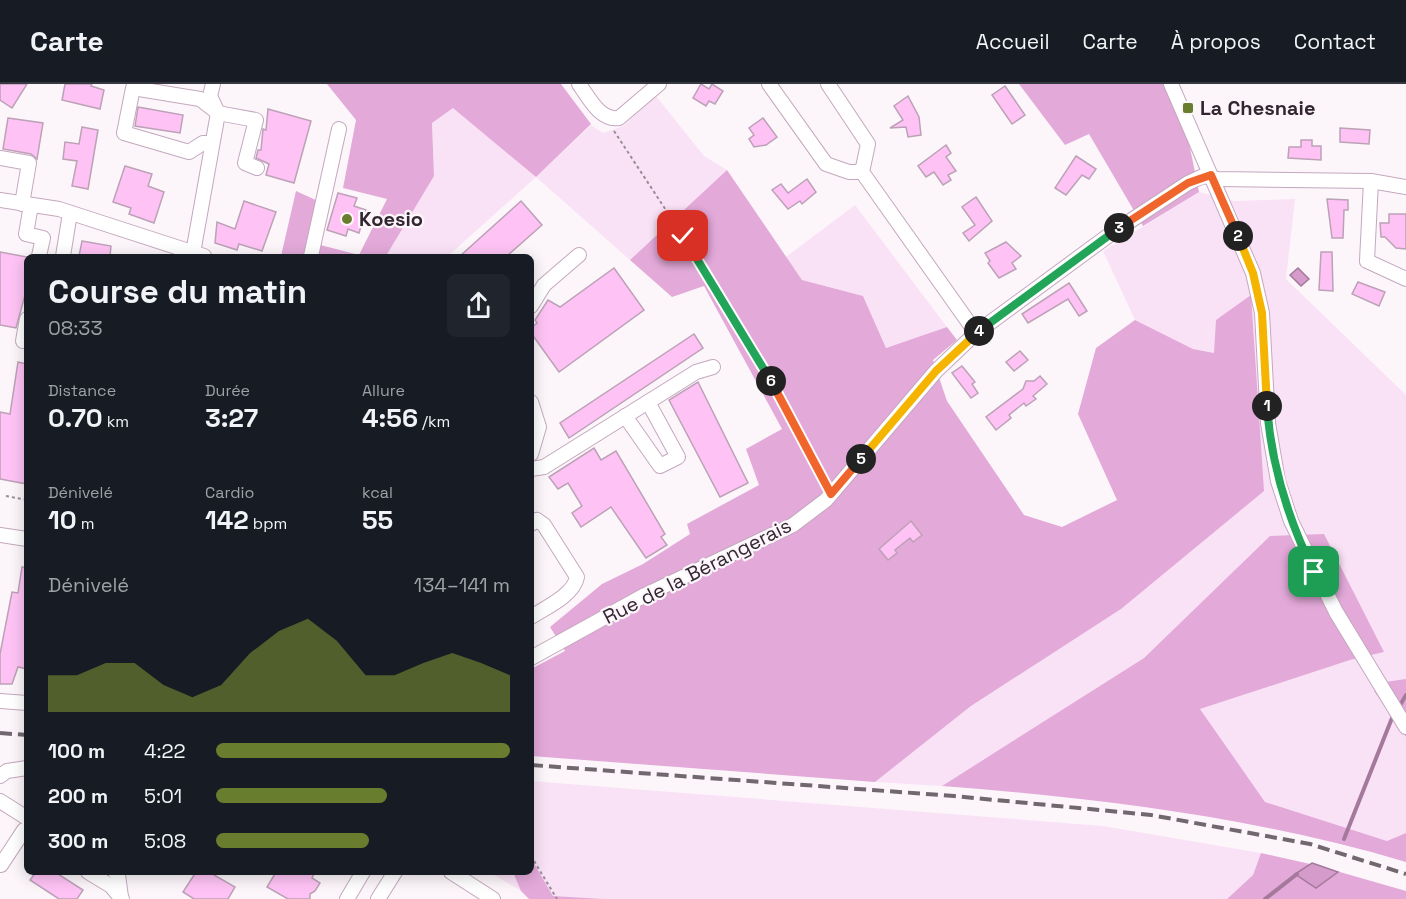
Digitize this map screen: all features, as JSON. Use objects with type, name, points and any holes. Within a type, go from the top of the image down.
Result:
[{"type":"street","points":[[199,254],[212,143],[218,112],[210,96],[213,84]]},
{"type":"street","points":[[579,84],[602,115],[611,119],[619,118],[659,84]]},
{"type":"street","points":[[769,84],[826,164],[849,172],[862,172]]},
{"type":"street","points":[[828,84],[868,144],[862,172],[976,333]]},
{"type":"street","points":[[1171,84],[1253,273],[1260,300],[1268,423],[1278,481],[1291,521],[1336,612],[1406,727]]},
{"type":"street","points":[[212,143],[203,142],[189,152],[124,133],[133,88],[200,99],[218,112],[256,120],[245,163],[257,168]]},
{"type":"street","points":[[311,254],[339,129]]},
{"type":"street","points":[[0,158],[29,164],[26,234],[43,238],[39,254]]},
{"type":"street","points":[[1211,175],[1218,179],[1371,181],[1406,187]]},
{"type":"street","name":"Rue de la Bérangerais","points":[[534,656],[645,595],[793,525],[831,494],[936,371],[976,333],[1112,233],[1188,183],[1211,175]]},
{"type":"street","points":[[1371,181],[1367,261],[1406,279]]},
{"type":"street","points":[[0,200],[70,213],[196,254]]},
{"type":"street","points":[[63,254],[70,213]]},
{"type":"street","points":[[534,301],[544,285],[579,255]]},
{"type":"street","points":[[23,341],[24,336]]},
{"type":"street","points":[[534,469],[544,467],[696,372],[713,367]]},
{"type":"street","points":[[625,416],[660,466],[678,457],[648,402]]},
{"type":"street","points":[[534,413],[538,427],[534,442]]},
{"type":"street","points":[[534,522],[537,520],[544,525],[577,577],[576,584],[534,615]]},
{"type":"street","points":[[0,535],[24,539]]},
{"type":"street","points":[[0,701],[24,703]]},
{"type":"street","points":[[0,776],[7,771],[24,768]]},
{"type":"street","points":[[0,801],[24,816]]},
{"type":"street","points":[[1,865],[24,830]]},
{"type":"street","points":[[93,875],[111,886],[122,899]]},
{"type":"street","points":[[118,875],[122,899]]},
{"type":"street","points":[[347,899],[361,875]]},
{"type":"street","points":[[378,899],[393,875]]},
{"type":"street","points":[[457,875],[493,899]]},
{"type":"path","points":[[611,119],[613,130],[695,255],[766,372],[831,494]]},
{"type":"path","points":[[6,496],[24,499]]},
{"type":"path","points":[[534,861],[557,899]]},
{"type":"shaded area","points":[[327,84],[561,84],[591,124],[536,177],[453,108],[432,123],[434,176],[387,254],[360,254],[387,199],[343,188],[356,120]]},
{"type":"shaded area","points":[[1019,84],[1164,84],[1188,138],[1199,192],[1143,226],[1089,134],[1065,145]]},
{"type":"shaded area","points":[[656,96],[704,156],[727,170],[630,260],[536,177],[591,125],[603,133],[623,126]]},
{"type":"shaded area","points":[[453,107],[536,177],[450,254],[387,254],[434,176],[432,123]]},
{"type":"shaded area","points":[[727,170],[802,280],[863,296],[886,348],[947,327],[957,340],[933,360],[947,401],[1024,515],[1062,527],[1117,500],[1078,414],[1096,348],[1135,320],[1193,349],[1214,353],[1216,320],[1251,295],[1264,491],[1121,609],[971,706],[875,782],[534,756],[534,667],[565,651],[550,627],[602,584],[643,564],[690,534],[687,524],[759,485],[746,449],[782,429],[704,286],[672,297],[630,260]]},
{"type":"shaded area","points":[[296,191],[318,201],[309,242],[355,254],[281,254]]},
{"type":"shaded area","points":[[1199,192],[1234,201],[1295,199],[1286,279],[1406,395],[1406,679],[1374,691],[1406,737],[1406,833],[1387,841],[1265,802],[1200,709],[1350,660],[1384,652],[1270,536],[1144,658],[942,786],[875,782],[971,706],[1121,609],[1214,353],[1193,349],[1135,320],[1103,251]]},
{"type":"shaded area","points":[[855,205],[947,327],[886,348],[863,296],[802,280],[786,257]]},
{"type":"shaded area","points":[[1298,268],[1309,279],[1301,286],[1290,275]]},
{"type":"shaded area","points":[[1324,534],[1384,652],[1350,660],[1200,709],[1265,802],[1387,841],[1406,833],[1406,862],[1349,846],[1234,821],[1118,803],[942,786],[1144,658],[1270,536]]},
{"type":"shaded area","points":[[1406,679],[1406,737],[1374,691],[1385,682]]},
{"type":"shaded area","points":[[534,781],[1103,826],[1261,853],[1253,875],[1227,899],[604,899],[553,896],[534,863]]},
{"type":"shaded area","points":[[1261,853],[1319,866],[1406,891],[1406,899],[1227,899],[1253,875]]},
{"type":"shaded area","points":[[534,863],[553,896],[604,899],[529,899],[521,891],[514,875],[534,875]]},
{"type":"shaded area","points":[[1312,863],[1338,872],[1316,888],[1295,874]]},
{"type":"shaded area","points":[[494,875],[514,875],[521,891]]},
{"type":"building","points":[[0,84],[27,84],[12,108],[0,100]]},
{"type":"building","points":[[65,84],[92,84],[91,86],[104,90],[100,109],[62,100]]},
{"type":"building","points":[[701,84],[709,89],[712,84],[723,91],[715,104],[709,101],[706,106],[693,98]]},
{"type":"building","points":[[1005,86],[1025,115],[1012,124],[992,95]]},
{"type":"building","points":[[908,96],[919,117],[921,135],[908,137],[906,127],[890,128],[903,120],[894,106]]},
{"type":"building","points":[[138,107],[183,115],[180,133],[135,126]]},
{"type":"building","points":[[268,109],[311,121],[294,183],[266,175],[269,164],[256,158],[258,150],[261,150],[263,129],[266,130]]},
{"type":"building","points":[[8,118],[43,123],[37,159],[31,154],[3,149]]},
{"type":"building","points":[[763,118],[777,137],[766,145],[754,147],[749,139],[754,135],[749,128]]},
{"type":"building","points":[[82,127],[98,130],[88,189],[72,186],[77,161],[63,159],[65,142],[79,144]]},
{"type":"building","points":[[1340,128],[1370,130],[1369,144],[1340,142]]},
{"type":"building","points":[[1301,140],[1312,140],[1312,146],[1321,146],[1321,160],[1288,158],[1289,147],[1301,147]]},
{"type":"building","points":[[946,145],[951,153],[946,157],[956,171],[948,175],[951,180],[943,185],[934,172],[926,177],[918,166]]},
{"type":"building","points":[[1076,156],[1096,169],[1089,179],[1082,175],[1066,195],[1055,188]]},
{"type":"building","points":[[125,166],[152,174],[148,186],[164,192],[154,223],[129,214],[131,208],[113,202]]},
{"type":"building","points":[[807,179],[816,192],[802,204],[800,201],[788,209],[772,190],[781,184],[788,193]]},
{"type":"building","name":"Koesio","points":[[338,193],[357,198],[354,206],[366,210],[359,233],[348,229],[346,236],[327,230]]},
{"type":"building","points":[[976,197],[992,221],[969,241],[963,233],[975,225],[962,207]]},
{"type":"building","points":[[1327,199],[1348,200],[1348,210],[1344,210],[1343,238],[1332,238]]},
{"type":"building","points":[[244,201],[276,212],[262,251],[239,244],[237,250],[215,243],[217,222],[235,229]]},
{"type":"building","points":[[521,201],[542,225],[509,254],[462,254]]},
{"type":"building","points":[[1389,214],[1406,214],[1406,249],[1396,248],[1385,237],[1381,237],[1380,223],[1389,223]]},
{"type":"building","points":[[82,241],[111,246],[110,254],[79,254]]},
{"type":"building","points":[[1006,242],[1021,256],[1012,263],[1016,269],[999,278],[988,263],[990,261],[985,253]]},
{"type":"building","points":[[0,252],[24,256],[24,299],[16,328],[0,325]]},
{"type":"building","points":[[1321,252],[1332,252],[1333,291],[1319,290]]},
{"type":"building","points":[[614,268],[644,310],[559,372],[534,337],[534,326],[548,300],[560,307]]},
{"type":"building","points":[[1358,282],[1385,292],[1379,306],[1352,294]]},
{"type":"building","points":[[1069,283],[1087,311],[1079,316],[1068,299],[1028,323],[1022,314]]},
{"type":"building","points":[[694,334],[703,348],[569,438],[560,423]]},
{"type":"building","points":[[1020,351],[1028,360],[1014,371],[1006,362]]},
{"type":"building","points":[[18,362],[24,363],[24,483],[0,479],[0,412],[10,414]]},
{"type":"building","points":[[962,366],[975,382],[972,384],[978,393],[971,398],[952,373]]},
{"type":"building","points":[[1040,376],[1047,384],[1033,396],[1036,399],[1026,406],[1024,403],[996,430],[986,417],[1023,389],[1026,381],[1034,381]]},
{"type":"building","points":[[698,382],[748,483],[720,497],[669,400]]},
{"type":"building","points":[[594,448],[601,460],[616,451],[665,534],[661,537],[667,545],[646,558],[611,507],[581,527],[572,513],[582,506],[568,483],[558,489],[549,477]]},
{"type":"building","points":[[911,521],[922,535],[913,542],[910,538],[895,550],[897,553],[888,560],[879,549]]},
{"type":"building","points":[[22,567],[24,567],[24,668],[18,667],[12,684],[0,684],[0,654],[12,592],[18,593]]},
{"type":"building","points":[[34,875],[60,875],[83,890],[77,899],[59,899],[30,880]]},
{"type":"building","points":[[194,875],[214,875],[235,887],[228,899],[194,899],[183,892]]},
{"type":"building","points":[[274,875],[314,875],[312,878],[320,883],[310,894],[310,899],[288,899],[267,887]]},
{"type":"waterway","points":[[1399,707],[1406,695]]},
{"type":"waterway","points":[[1344,839],[1392,718]]},
{"type":"waterway","points":[[1265,899],[1297,874]]},
{"type":"railway","points":[[0,733],[24,735]]},
{"type":"railway","points":[[534,765],[954,796],[1151,815],[1310,844],[1406,874]]},
{"type":"place","name":"La Chesnaie","points":[[1188,108]]},
{"type":"place","name":"Koesio","points":[[347,219]]},
{"type":"route","points":[[683,236],[766,372],[817,472],[831,494],[936,371],[976,333],[1112,233],[1188,183],[1211,175],[1253,273],[1262,313],[1268,423],[1278,481],[1291,521],[1314,572]]}]
